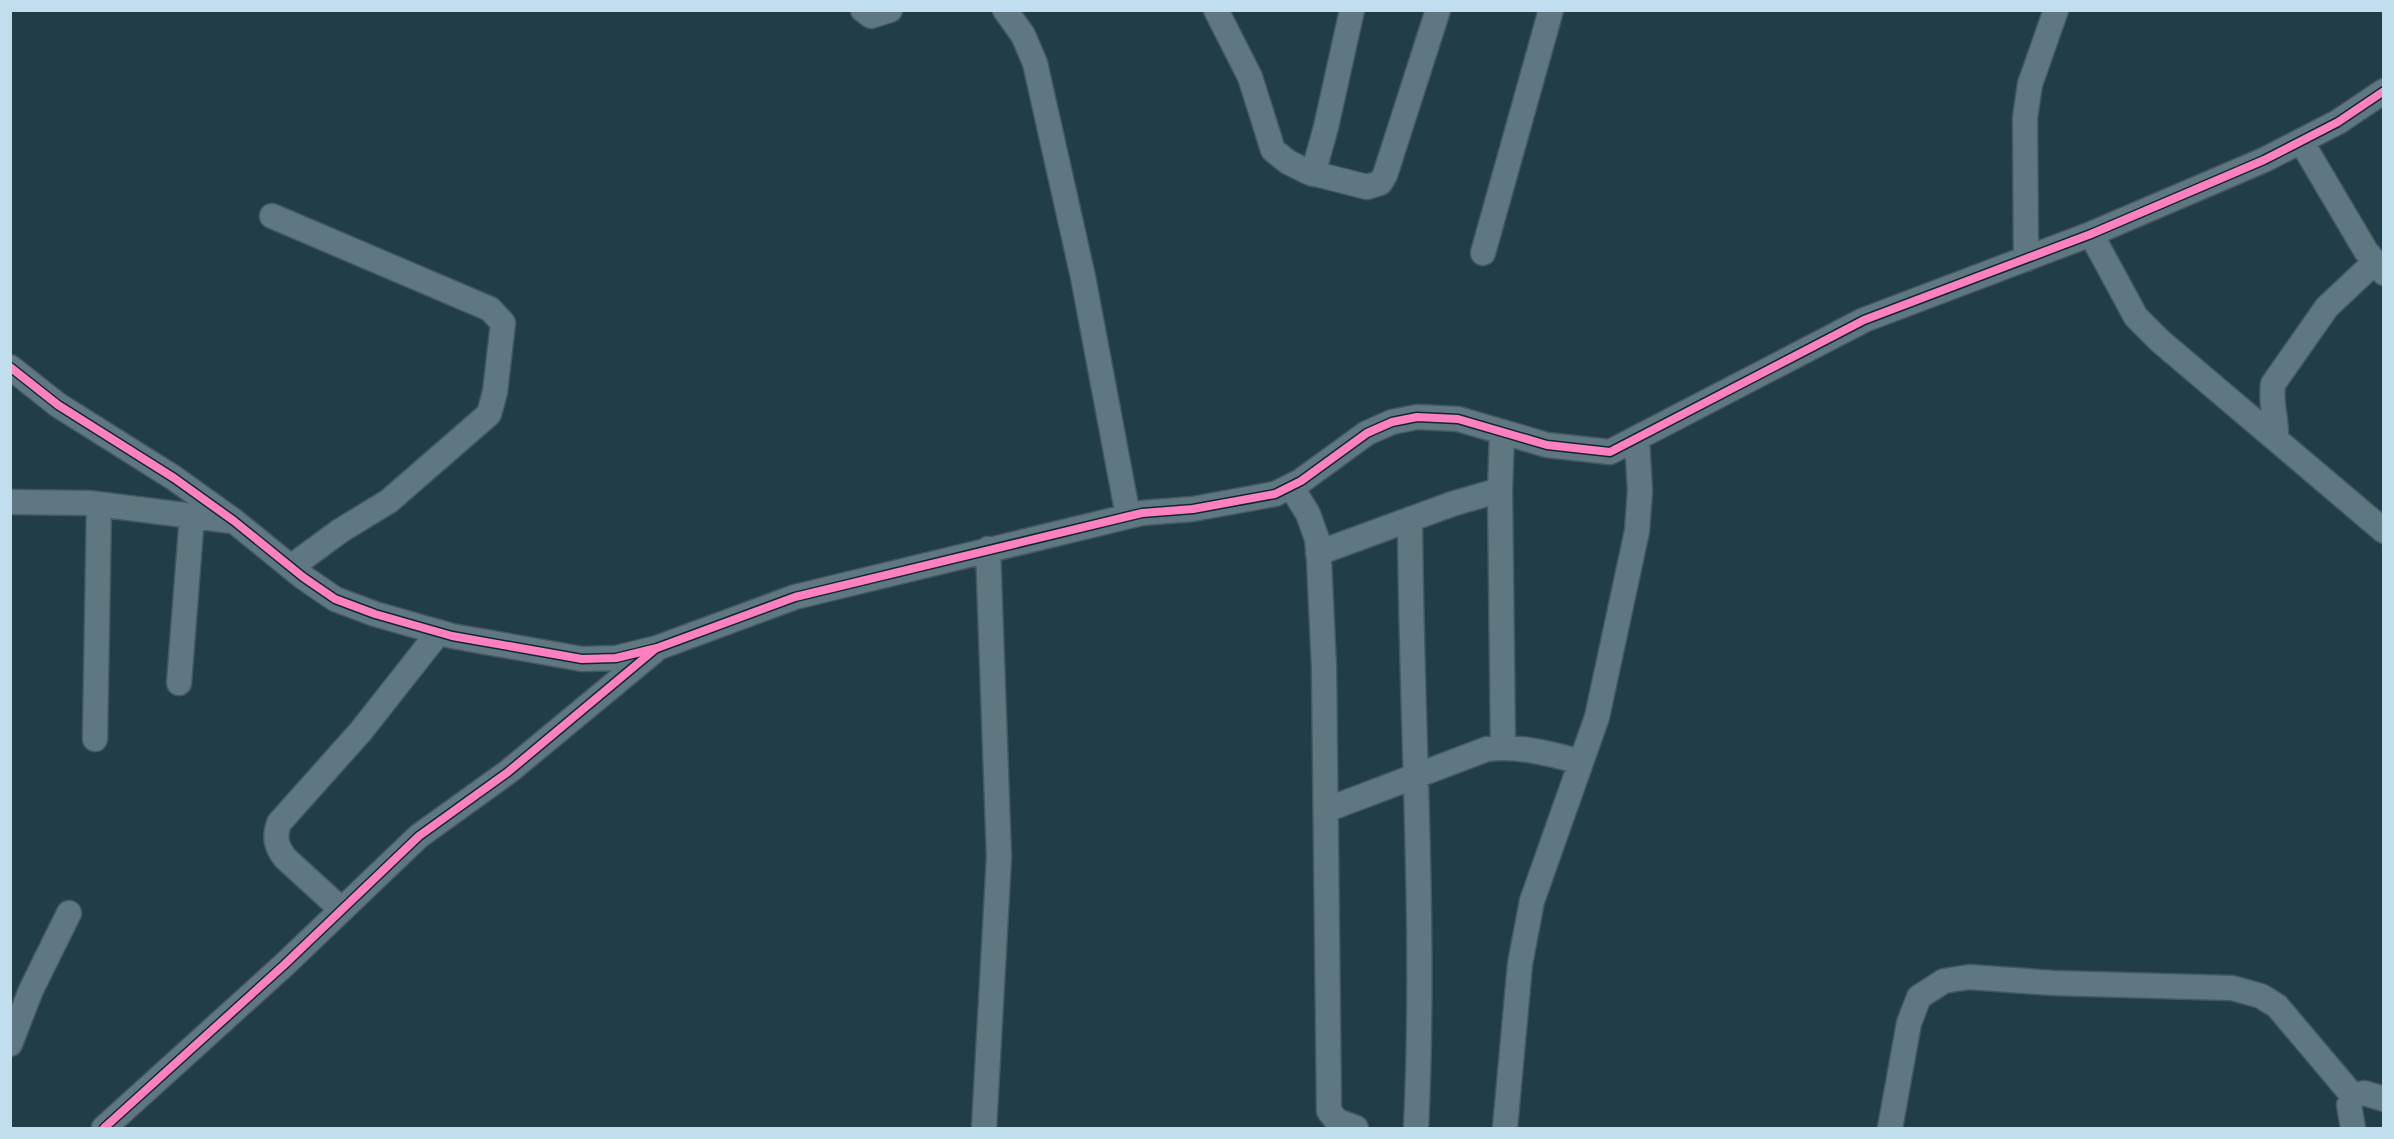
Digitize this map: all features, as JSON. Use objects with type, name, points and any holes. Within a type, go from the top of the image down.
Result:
[{"type":"street","points":[[863,10],[871,16],[881,15],[890,10]]},
{"type":"street","points":[[1005,10],[1023,35],[1035,63],[1083,277],[1128,516]]},
{"type":"street","points":[[1216,10],[1250,76],[1273,150],[1288,162],[1313,174],[1367,187],[1380,183],[1418,78],[1438,10]]},
{"type":"street","points":[[1313,174],[1352,10]]},
{"type":"street","points":[[1483,253],[1551,10]]},
{"type":"street","points":[[2026,259],[2025,118],[2030,84],[2056,10]]},
{"type":"street","points":[[10,367],[58,405],[174,478],[335,599],[375,614],[439,632],[582,659],[616,658],[657,648],[795,597],[1128,516],[1275,494],[1338,456],[1367,433],[1392,422],[1417,417],[1442,416],[1547,445],[1610,452],[1864,320],[2091,234],[2264,160],[2338,122],[2384,91]]},
{"type":"street","points":[[2276,440],[2276,424],[2271,396],[2273,384],[2327,307],[2379,268],[2301,141]]},
{"type":"street","points":[[272,216],[490,309],[503,323],[495,392],[489,414],[389,501],[340,531],[291,567]]},
{"type":"street","points":[[2091,234],[2136,316],[2160,341],[2384,531]]},
{"type":"street","points":[[1502,432],[1500,490],[1503,747]]},
{"type":"street","points":[[1506,1128],[1520,964],[1532,901],[1597,717],[1637,531],[1640,490],[1636,440]]},
{"type":"street","points":[[1291,486],[1308,514],[1317,539],[1318,553],[1324,668],[1329,1111],[1337,1121],[1356,1128]]},
{"type":"street","points":[[1318,553],[1410,519],[1500,490]]},
{"type":"street","points":[[10,502],[99,505],[234,521]]},
{"type":"street","points":[[95,739],[99,505]]},
{"type":"street","points":[[179,683],[192,516]]},
{"type":"street","points":[[1410,519],[1414,776],[1420,868],[1416,1128]]},
{"type":"street","points":[[984,1128],[999,857],[988,549]]},
{"type":"street","points":[[342,910],[279,850],[276,832],[279,823],[361,731],[439,632]]},
{"type":"street","points":[[106,1127],[419,836],[508,772],[657,648]]},
{"type":"street","points":[[1326,810],[1487,748],[1503,747],[1581,762]]},
{"type":"street","points":[[10,1044],[31,990],[69,913]]},
{"type":"street","points":[[1890,1128],[1909,1023],[1919,997],[1944,981],[1969,977],[2053,983],[2232,988],[2261,996],[2277,1006],[2354,1096]]},
{"type":"street","points":[[2353,1128],[2349,1105],[2354,1096],[2364,1093],[2384,1099]]},
{"type":"cycle path","points":[[10,367],[58,405],[174,478],[335,599],[375,614],[452,636],[582,659],[616,658],[657,648],[795,597],[1142,513],[1193,509],[1275,494],[1301,481],[1367,433],[1392,422],[1417,417],[1458,419],[1547,445],[1610,452],[1864,320],[2091,234],[2264,160],[2338,122],[2384,91]]},
{"type":"cycle path","points":[[104,1128],[284,965],[419,836],[508,772],[654,650]]}]
